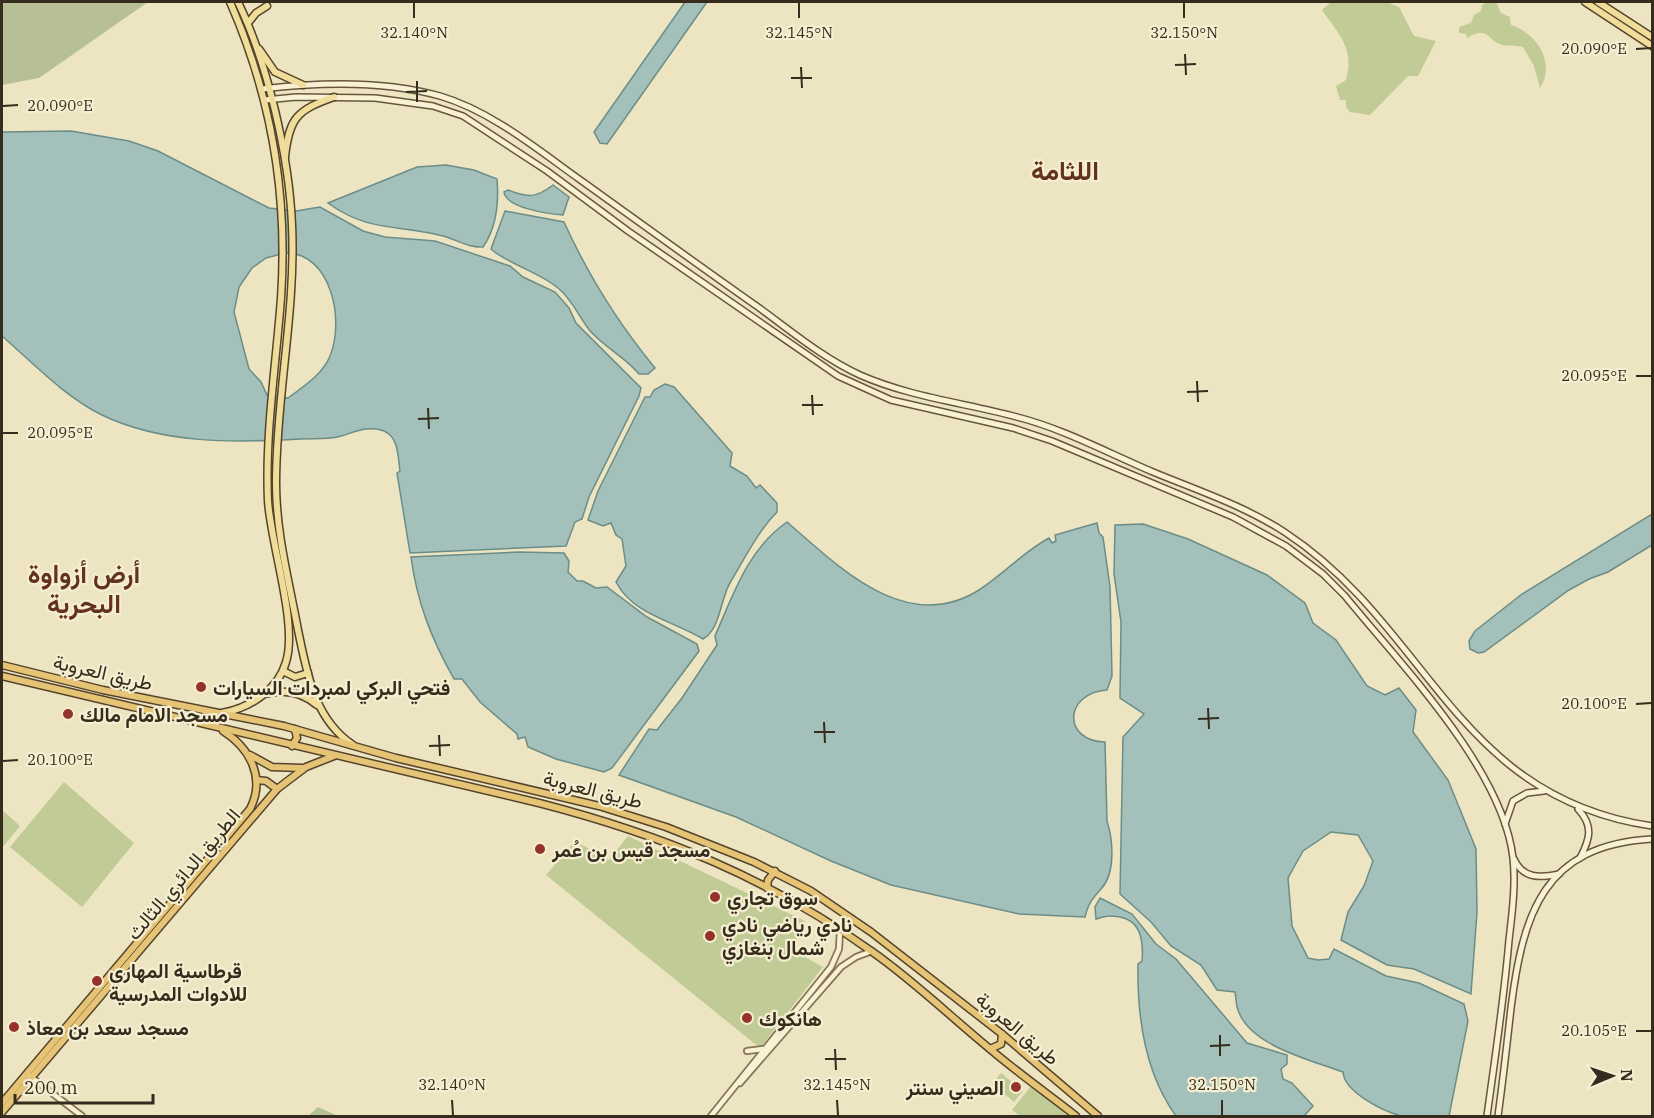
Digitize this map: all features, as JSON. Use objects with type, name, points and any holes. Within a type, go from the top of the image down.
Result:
[{"type":"highway","name":"طريق العروبة","points":[[2,664],[216,714],[295,729],[353,746],[633,816],[775,872],[812,891],[871,932],[1002,1034],[1098,1116]]},
{"type":"highway","name":"طريق العروبة","points":[[2,676],[539,803],[620,825],[695,852],[767,888],[872,951],[990,1049],[1076,1116]]},
{"type":"highway","points":[[215,727],[234,738],[247,752],[272,767],[289,770],[306,767]]},
{"type":"highway","points":[[292,746],[297,738],[295,729]]},
{"type":"highway","points":[[247,752],[257,780],[270,782],[277,789]]},
{"type":"highway","name":"الطريق الدائري الثالث","points":[[2,1103],[29,1076],[277,789],[306,767],[334,756]]},
{"type":"highway","name":"الطريق الدائري الثالث","points":[[2,1112],[29,1076],[237,825],[252,804],[257,780]]},
{"type":"highway","points":[[767,888],[768,880],[775,872]]},
{"type":"highway","points":[[990,1049],[999,1046],[1002,1034]]},
{"type":"main road","points":[[216,714],[241,708],[263,695],[283,671],[288,655],[289,633],[270,521],[270,452],[282,274],[281,201],[265,100],[230,2]]},
{"type":"main road","points":[[238,2],[248,23],[273,99],[290,198],[293,256],[277,453],[276,495],[280,539],[308,673],[320,708],[334,729],[353,746]]},
{"type":"main road","points":[[1585,2],[1653,46]]},
{"type":"main road","points":[[1598,2],[1653,37]]},
{"type":"main road","points":[[248,23],[256,13],[267,6]]},
{"type":"main road","points":[[254,40],[275,72],[303,85]]},
{"type":"main road","points":[[262,89],[303,85],[392,87],[440,96],[463,104],[491,119],[555,161],[846,368],[903,391],[1031,421],[1258,516],[1319,557],[1355,591],[1453,711],[1494,753],[1544,791],[1576,807],[1653,826]]},
{"type":"main road","points":[[265,100],[334,97],[402,101],[451,112],[476,123],[838,376],[891,400],[1035,435],[1185,495],[1254,527],[1304,559],[1346,596],[1444,718],[1478,764],[1505,827],[1513,857],[1509,943],[1488,1116]]},
{"type":"main road","points":[[284,167],[287,136],[295,118],[306,107],[334,97]]},
{"type":"main road","points":[[1152,483],[1156,473]]},
{"type":"main road","points":[[1185,495],[1189,486]]},
{"type":"main road","points":[[283,671],[295,677],[308,673]]},
{"type":"main road","points":[[263,695],[291,692],[306,698],[320,708]]},
{"type":"main road","points":[[1505,827],[1513,801],[1527,793],[1544,791]]},
{"type":"main road","points":[[1576,807],[1588,820],[1590,832],[1580,858]]},
{"type":"main road","points":[[1498,1116],[1520,949],[1534,909],[1559,874],[1580,858],[1617,844],[1653,839]]},
{"type":"main road","points":[[1513,857],[1521,869],[1533,876],[1559,874]]},
{"type":"street","points":[[737,1085],[834,963],[840,944],[840,930]]},
{"type":"street","points":[[711,1116],[841,967],[856,957],[872,951]]},
{"type":"street","points":[[747,1051],[765,1048]]},
{"type":"street","points":[[29,1076],[82,1116]]},
{"type":"green space","points":[[2,2],[148,2],[39,78],[2,85]]},
{"type":"green space","points":[[1331,2],[1387,2],[1399,7],[1414,36],[1436,41],[1418,76],[1408,76],[1370,115],[1350,112],[1346,107],[1346,100],[1340,100],[1336,86],[1346,80],[1348,59],[1344,42],[1322,10]]},
{"type":"green space","points":[[1487,2],[1496,2],[1501,13],[1510,17],[1511,25],[1529,35],[1541,50],[1546,69],[1540,88],[1534,66],[1523,47],[1503,45],[1484,33],[1474,34],[1467,38],[1466,34],[1459,33],[1459,27],[1471,23],[1474,15],[1481,11],[1482,5]]},
{"type":"green space","points":[[64,782],[134,843],[82,907],[10,847]]},
{"type":"green space","points":[[2,810],[20,826],[2,848]]},
{"type":"green space","name":"نادي رياضي نادي شمال بنغازي","points":[[628,836],[805,921],[792,950],[823,967],[760,1048],[546,875],[575,841],[609,860]]},
{"type":"green space","points":[[1001,1073],[1023,1091],[1014,1102],[992,1084]]},
{"type":"green space","points":[[1031,1086],[1068,1116],[1020,1116],[1012,1110]]},
{"type":"green space","points":[[318,1107],[338,1116],[308,1116]]},
{"type":"water","points":[[685,2],[707,2],[607,144],[600,143],[594,132]]},
{"type":"water","points":[[71,131],[129,141],[158,151],[269,208],[296,211],[320,207],[363,231],[385,237],[435,241],[510,266],[523,277],[555,292],[569,308],[576,323],[641,388],[589,497],[582,519],[575,522],[566,546],[410,553],[397,473],[400,471],[397,448],[389,434],[378,429],[367,429],[326,438],[250,441],[199,439],[149,432],[125,425],[88,408],[75,399],[2,336],[2,132]],"holes":[[[285,253],[301,256],[314,264],[330,291],[336,325],[334,341],[327,363],[306,385],[288,398],[267,395],[261,382],[249,369],[234,312],[239,287],[252,268],[266,258]]]},
{"type":"water","points":[[446,165],[474,170],[497,179],[496,214],[483,247],[468,245],[427,232],[371,223],[343,213],[328,203],[417,167]]},
{"type":"water","points":[[553,185],[569,197],[563,215],[539,212],[520,206],[507,198],[504,192],[508,190],[532,195]]},
{"type":"water","points":[[505,211],[564,222],[605,298],[655,368],[648,374],[639,374],[591,332],[568,298],[558,288],[491,249]]},
{"type":"water","points":[[665,384],[674,387],[732,453],[730,466],[747,476],[756,488],[760,485],[777,503],[777,512],[758,536],[731,581],[717,621],[703,639],[643,610],[623,593],[616,582],[626,566],[622,539],[616,535],[611,523],[603,526],[588,520],[598,491],[645,397],[650,397],[654,390]]},
{"type":"water","points":[[1652,514],[1652,545],[1608,572],[1569,590],[1484,652],[1478,653],[1470,649],[1469,641],[1475,631],[1522,594]]},
{"type":"water","points":[[787,522],[828,558],[875,590],[900,600],[925,605],[952,602],[979,590],[1049,538],[1052,543],[1056,541],[1055,535],[1097,523],[1099,533],[1103,537],[1110,587],[1112,676],[1107,690],[1093,693],[1082,699],[1076,708],[1074,717],[1075,726],[1081,734],[1091,740],[1105,742],[1107,821],[1112,856],[1106,882],[1091,902],[1085,917],[1019,914],[891,885],[831,861],[736,817],[619,775],[649,729],[657,730],[682,698],[717,645],[715,636],[743,574],[762,545]]},
{"type":"water","points":[[1143,524],[1188,539],[1267,575],[1305,603],[1313,623],[1336,640],[1367,686],[1385,695],[1399,688],[1416,710],[1413,732],[1448,780],[1476,849],[1477,912],[1471,994],[1414,969],[1387,965],[1341,940],[1348,912],[1364,886],[1373,861],[1358,835],[1331,832],[1303,851],[1288,878],[1292,926],[1308,958],[1329,959],[1334,949],[1386,976],[1419,983],[1464,1004],[1468,1021],[1449,1116],[1413,1117],[1393,1113],[1357,1093],[1350,1087],[1343,1072],[1299,1057],[1268,1042],[1245,1023],[1237,1008],[1235,992],[1217,990],[1201,965],[1171,946],[1151,922],[1120,894],[1123,737],[1144,714],[1120,698],[1121,622],[1114,574],[1115,525]]},
{"type":"water","points":[[519,552],[564,553],[569,561],[568,572],[577,581],[583,581],[596,588],[607,587],[647,617],[697,644],[699,651],[612,768],[604,772],[556,759],[528,747],[525,737],[518,739],[517,734],[480,702],[462,679],[454,679],[427,621],[417,590],[411,557]]},
{"type":"water","points":[[1100,898],[1132,914],[1156,944],[1176,959],[1247,1043],[1287,1055],[1287,1064],[1281,1069],[1283,1079],[1292,1083],[1313,1106],[1304,1116],[1176,1116],[1156,1081],[1145,1043],[1139,1004],[1138,964],[1142,961],[1142,943],[1138,929],[1127,919],[1119,917],[1109,916],[1096,919],[1095,907]]},
{"type":"place","name":"فتحي البركي لمبردات السيارات","points":[[201,687]]},
{"type":"place","name":"مسجد الامام مالك","points":[[68,714]]},
{"type":"place","name":"مسجد قيس بن عُمر","points":[[540,849]]},
{"type":"place","name":"سوق تجاري","points":[[715,897]]},
{"type":"place","name":"نادي رياضي نادي شمال بنغازي","points":[[710,936]]},
{"type":"place","name":"قرطاسية المهاري للادوات المدرسية","points":[[97,981]]},
{"type":"place","name":"هانكوك","points":[[747,1018]]},
{"type":"place","name":"مسجد سعد بن معاذ","points":[[14,1027]]},
{"type":"place","name":"الصيني سنتر","points":[[1016,1087]]},
{"type":"district","name":"اللثامة","points":[[1065,170]]},
{"type":"district","name":"أرض أزواوة البحرية","points":[[84,588]]}]
